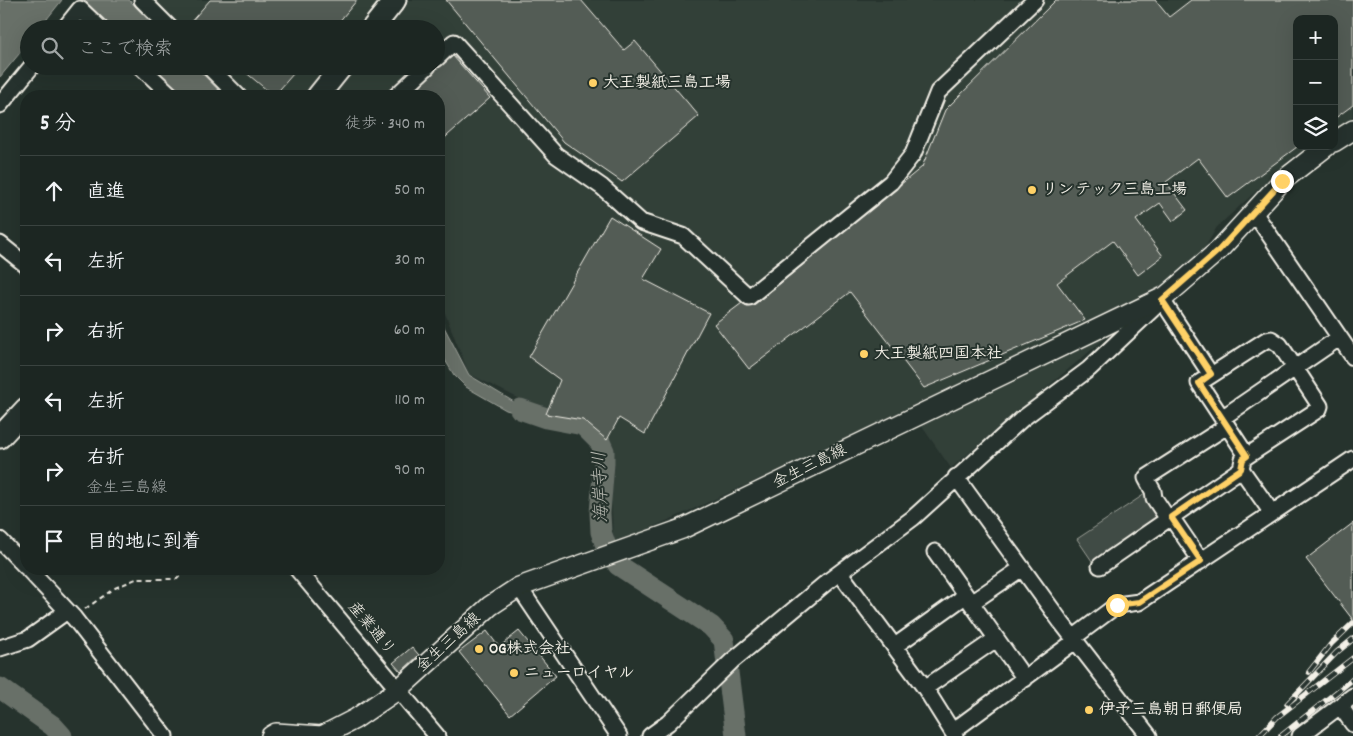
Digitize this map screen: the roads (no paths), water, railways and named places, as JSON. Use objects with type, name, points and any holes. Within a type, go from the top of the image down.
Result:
[{"type":"highway","points":[[379,20],[395,0]]},
{"type":"highway","points":[[323,90],[335,75]]},
{"type":"highway","points":[[0,437],[20,415]]},
{"type":"main road","points":[[1338,139],[1353,130]]},
{"type":"main road","name":"金生三島線","points":[[271,736],[276,733],[319,736],[355,719],[399,689],[490,606],[519,587],[682,529],[1164,298],[1219,250],[1282,181],[1322,150]]},
{"type":"street","points":[[142,0],[161,20]]},
{"type":"street","points":[[445,50],[454,42],[556,155],[602,187],[641,222],[683,236],[749,297],[891,182],[913,154],[938,92],[1035,0]]},
{"type":"street","points":[[72,20],[80,10],[91,20]]},
{"type":"street","points":[[0,104],[24,75]]},
{"type":"street","points":[[150,75],[166,90]]},
{"type":"street","points":[[217,75],[232,90]]},
{"type":"street","points":[[402,90],[418,75]]},
{"type":"street","points":[[1254,211],[1353,357]]},
{"type":"street","points":[[0,244],[20,260]]},
{"type":"street","points":[[650,736],[668,723],[727,665],[840,573],[913,518],[1022,419],[1089,369],[1164,298],[1244,462],[1272,513]]},
{"type":"street","points":[[1201,561],[1154,498],[1153,491],[1146,478],[1339,338]]},
{"type":"street","points":[[1100,566],[1170,518],[1244,462],[1319,409],[1320,406],[1280,345],[1270,339],[1205,379]]},
{"type":"street","points":[[840,573],[926,688],[954,734],[1117,605],[1139,602],[1353,459]]},
{"type":"street","points":[[956,477],[1074,640],[1148,736]]},
{"type":"street","points":[[0,540],[20,561]]},
{"type":"street","points":[[935,552],[1025,679]]},
{"type":"street","points":[[895,646],[968,599],[1022,568]]},
{"type":"street","points":[[34,575],[70,614],[165,736]]},
{"type":"street","name":"産業通り","points":[[303,575],[437,736]]},
{"type":"street","points":[[519,587],[619,736]]},
{"type":"street","points":[[0,648],[28,639],[70,614]]},
{"type":"street","points":[[926,688],[996,639]]},
{"type":"street","points":[[1300,736],[1353,696]]},
{"type":"street","points":[[1340,706],[1353,724]]},
{"type":"waterway","name":"海岸寺川","points":[[520,409],[546,418],[583,425],[600,442],[604,451],[600,513],[601,532],[606,546],[618,565],[711,626],[724,640],[736,736]]},
{"type":"waterway","points":[[0,688],[53,726],[62,736]]},
{"type":"railway","points":[[1309,672],[1331,644],[1353,623]]},
{"type":"railway","points":[[1287,704],[1337,652],[1353,639]]},
{"type":"railway","points":[[1259,736],[1277,717],[1353,658]]},
{"type":"railway","points":[[1281,736],[1353,679]]},
{"type":"place","name":"大王製紙三島工場","points":[[593,83]]},
{"type":"place","name":"リンテック三島工場","points":[[1032,190]]},
{"type":"place","name":"大王製紙四国本社","points":[[864,354]]},
{"type":"place","name":"OG株式会社","points":[[479,649]]},
{"type":"place","name":"ニューロイヤル","points":[[514,673]]},
{"type":"place","name":"伊予三島朝日郵便局","points":[[1089,710]]}]
